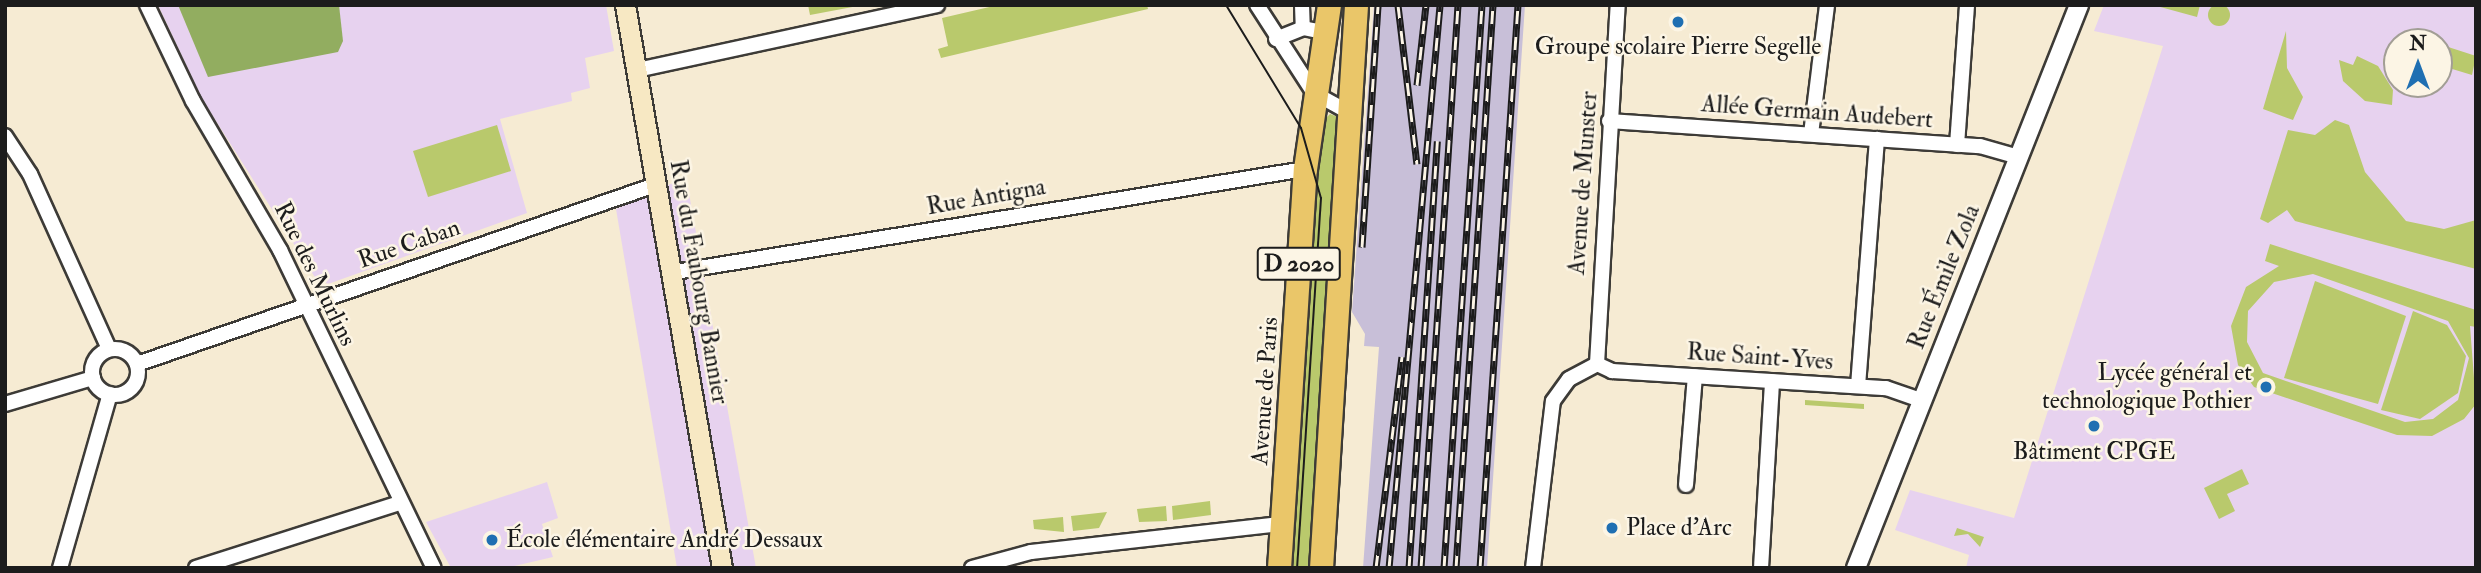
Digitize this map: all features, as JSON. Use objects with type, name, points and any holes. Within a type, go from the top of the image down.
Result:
[{"type":"main road","name":"Rue du Faubourg Bannier","points":[[625,5],[675,272],[722,568]]},
{"type":"main road","name":"Avenue de Paris","points":[[1279,568],[1305,169],[1314,93],[1314,30],[1329,5]]},
{"type":"main road","name":"D 2020","points":[[1321,568],[1347,111],[1356,5]]},
{"type":"street","name":"Rue des Murlins","points":[[146,5],[305,304],[434,568]]},
{"type":"street","points":[[637,70],[937,5]]},
{"type":"street","points":[[1257,5],[1276,39],[1314,93],[1347,111]]},
{"type":"street","points":[[1276,39],[1314,30],[1302,5]]},
{"type":"street","name":"Avenue de Munster","points":[[1597,364],[1609,121],[1618,5]]},
{"type":"street","points":[[1811,134],[1827,5]]},
{"type":"street","points":[[1957,145],[1967,5]]},
{"type":"street","name":"Rue Émile Zola","points":[[1856,568],[2079,5]]},
{"type":"street","name":"Allée Germain Audebert","points":[[1609,121],[1957,145],[2019,157]]},
{"type":"street","points":[[5,136],[30,174],[109,349]]},
{"type":"street","points":[[1858,386],[1877,139]]},
{"type":"street","name":"Rue Antigna","points":[[675,272],[1305,169]]},
{"type":"street","name":"Rue Caban","points":[[137,364],[658,184]]},
{"type":"street","points":[[93,377],[97,357],[109,349],[123,350],[137,364],[134,385],[110,394]]},
{"type":"street","points":[[1533,568],[1553,401],[1569,379],[1597,364]]},
{"type":"street","name":"Rue Saint-Yves","points":[[1597,364],[1612,371],[1858,386],[1921,400]]},
{"type":"street","points":[[1686,485],[1695,376]]},
{"type":"street","points":[[93,377],[110,394]]},
{"type":"street","points":[[5,404],[93,377]]},
{"type":"street","points":[[1761,568],[1772,381]]},
{"type":"street","points":[[60,568],[110,394]]},
{"type":"street","points":[[196,568],[400,503]]},
{"type":"street","points":[[972,568],[1031,552],[1282,524]]},
{"type":"shaded area","points":[[158,5],[606,5],[614,51],[585,58],[590,88],[571,93],[572,101],[500,119],[527,213],[328,284],[316,279],[202,99]]},
{"type":"shaded area","points":[[1374,5],[1525,5],[1487,568],[1363,568],[1379,347],[1364,346],[1365,334],[1352,312]]},
{"type":"shaded area","name":"Lycée général et technologique Pothier","points":[[2104,5],[2476,5],[2476,568],[1966,568],[1969,555],[1895,530],[1910,490],[2014,518],[2163,46],[2094,31]]},
{"type":"shaded area","points":[[686,177],[756,568],[677,568],[616,209]]},
{"type":"shaded area","name":"École élémentaire André Dessaux","points":[[547,482],[558,518],[542,524],[553,557],[506,568],[451,568],[426,522]]},
{"type":"green space","points":[[2219,4],[2227,7],[2230,15],[2227,23],[2219,26],[2211,23],[2208,15],[2211,7]]},
{"type":"green space","points":[[178,5],[339,5],[343,41],[338,52],[208,77]]},
{"type":"green space","points":[[808,5],[863,5],[810,15]]},
{"type":"green space","points":[[998,5],[1147,5],[1148,9],[941,58],[938,49],[948,46],[942,18]]},
{"type":"green space","points":[[2153,5],[2200,5],[2197,17]]},
{"type":"green space","points":[[2286,31],[2287,68],[2303,97],[2293,120],[2263,109]]},
{"type":"green space","points":[[2453,49],[2476,56],[2472,75],[2453,69]]},
{"type":"green space","points":[[2357,56],[2378,66],[2383,74],[2383,98],[2392,98],[2392,105],[2365,101],[2343,81],[2339,60],[2353,65]]},
{"type":"green space","points":[[1330,114],[1338,117],[1313,568],[1286,568],[1315,129]]},
{"type":"green space","points":[[2335,120],[2349,125],[2365,172],[2406,221],[2444,229],[2476,220],[2476,269],[2295,221],[2287,210],[2268,223],[2260,219],[2288,130],[2315,135]]},
{"type":"green space","points":[[497,125],[511,171],[428,197],[413,151]]},
{"type":"green space","points":[[2270,244],[2476,310],[2476,327],[2470,326],[2476,404],[2464,419],[2432,436],[2397,435],[2254,387],[2238,365],[2231,326],[2246,287],[2279,266],[2265,261]],"holes":[[[2313,274],[2448,321],[2469,358],[2458,400],[2433,419],[2405,422],[2263,373],[2247,342],[2248,311],[2274,282]]]},
{"type":"green space","points":[[2315,281],[2406,316],[2378,404],[2284,378]]},
{"type":"green space","points":[[2413,311],[2447,325],[2466,356],[2458,393],[2420,419],[2381,410]]},
{"type":"green space","points":[[1805,400],[1864,404],[1864,409],[1805,405]]},
{"type":"green space","points":[[2242,469],[2249,484],[2227,494],[2235,511],[2219,519],[2204,488]]},
{"type":"green space","points":[[1210,501],[1211,515],[1173,520],[1172,506]]},
{"type":"green space","points":[[1166,506],[1167,521],[1139,522],[1137,509]]},
{"type":"green space","points":[[1107,512],[1099,528],[1073,531],[1071,516]]},
{"type":"green space","points":[[1063,517],[1064,532],[1034,529],[1033,520]]},
{"type":"green space","points":[[1957,528],[1984,537],[1980,547],[1968,534],[1954,536]]},
{"type":"tram line","points":[[1226,5],[1301,128],[1321,198],[1297,568]]},
{"type":"railway","points":[[1362,247],[1378,5]]},
{"type":"railway","points":[[1398,5],[1417,164]]},
{"type":"railway","points":[[1417,85],[1426,5]]},
{"type":"railway","points":[[1389,568],[1440,5]]},
{"type":"railway","points":[[1421,568],[1458,5]]},
{"type":"railway","points":[[1444,568],[1482,5]]},
{"type":"railway","points":[[1456,568],[1493,5]]},
{"type":"railway","points":[[1480,568],[1518,5]]},
{"type":"railway","points":[[1409,568],[1437,141]]},
{"type":"railway","points":[[1376,568],[1402,357]]},
{"type":"place","name":"Groupe scolaire Pierre Segelle","points":[[1678,22]]},
{"type":"place","name":"Lycée général et technologique Pothier","points":[[2266,387]]},
{"type":"place","name":"Bâtiment CPGE","points":[[2094,426]]},
{"type":"place","name":"Place d'Arc","points":[[1612,528]]},
{"type":"place","name":"École élémentaire André Dessaux","points":[[492,540]]}]
